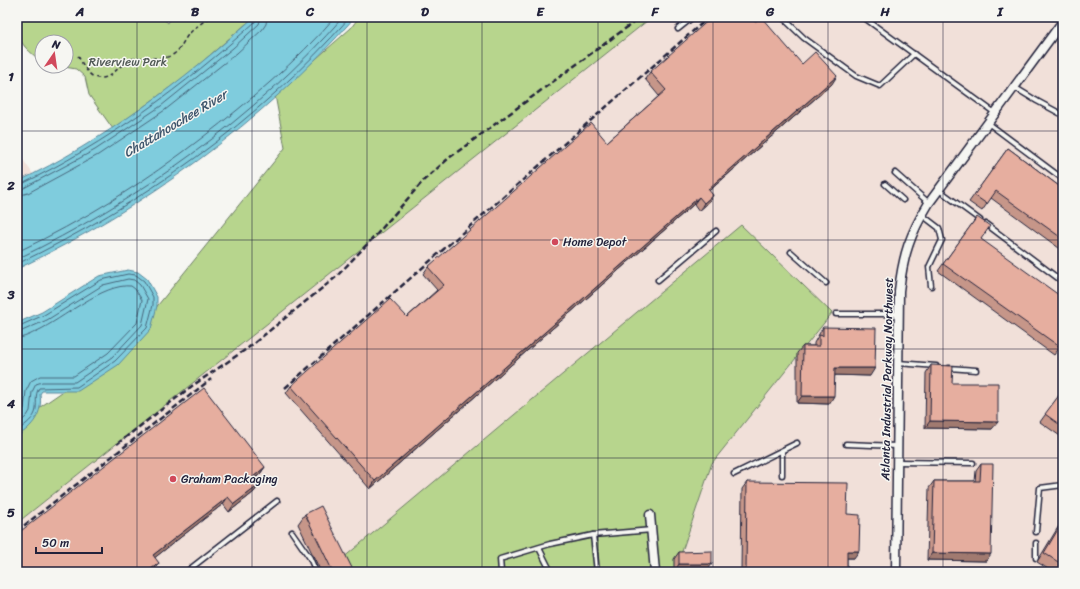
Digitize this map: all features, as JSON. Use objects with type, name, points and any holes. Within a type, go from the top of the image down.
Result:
[{"type":"street","name":"Atlanta Industrial Parkway Northwest","points":[[896,572],[899,314],[902,269],[907,248],[916,224],[929,203],[1063,21]]},
{"type":"street","points":[[650,515],[655,572]]},
{"type":"lane","points":[[678,29],[694,17]]},
{"type":"lane","points":[[782,17],[804,38],[856,76],[880,86],[914,54]]},
{"type":"lane","points":[[863,17],[995,114]]},
{"type":"lane","points":[[1014,87],[1063,116]]},
{"type":"lane","points":[[988,123],[1063,179]]},
{"type":"lane","points":[[895,173],[929,203]]},
{"type":"lane","points":[[885,184],[903,200]]},
{"type":"lane","points":[[939,190],[1063,282]]},
{"type":"lane","points":[[922,215],[940,228],[942,240],[929,268],[931,286]]},
{"type":"lane","points":[[658,280],[716,231]]},
{"type":"lane","points":[[791,252],[826,283]]},
{"type":"lane","points":[[836,314],[899,314]]},
{"type":"lane","points":[[898,363],[976,370]]},
{"type":"lane","points":[[734,474],[797,443]]},
{"type":"lane","points":[[846,444],[897,446]]},
{"type":"lane","points":[[782,451],[782,475]]},
{"type":"lane","points":[[897,462],[973,463]]},
{"type":"lane","points":[[1036,532],[1040,488],[1063,485]]},
{"type":"lane","points":[[186,572],[277,501]]},
{"type":"lane","points":[[501,572],[500,559],[550,544],[592,535],[652,530]]},
{"type":"lane","points":[[292,532],[310,558],[316,572]]},
{"type":"lane","points":[[592,535],[596,572]]},
{"type":"lane","points":[[1036,543],[1036,558]]},
{"type":"lane","points":[[539,548],[551,572]]},
{"type":"path","points":[[78,56],[91,76],[99,78],[108,76],[128,61],[147,57],[158,59],[174,54],[187,36],[210,17]]},
{"type":"shaded area","points":[[652,17],[1063,17],[1063,572],[675,572],[712,463],[832,313],[343,572],[17,572],[17,523]]},
{"type":"shaded area","points":[[17,151],[40,184],[17,193]]},
{"type":"green space","name":"Riverview Park","points":[[22,17],[161,17],[168,23],[172,17],[254,17],[187,75],[113,129],[89,95],[85,77],[74,69],[74,34],[34,34],[34,55],[22,43],[19,32]]},
{"type":"green space","points":[[359,17],[652,17],[17,523],[17,423],[120,352],[285,148],[275,95],[351,28]]},
{"type":"green space","points":[[741,225],[832,313],[712,463],[675,572],[343,572],[336,564]]},
{"type":"water","name":"Chattahoochee River","points":[[254,17],[355,17],[319,56],[281,93],[199,160],[110,219],[17,269],[17,182],[81,148],[142,108],[171,87]]},
{"type":"water","points":[[128,270],[138,272],[147,279],[157,297],[157,306],[151,329],[118,365],[78,391],[42,391],[40,394],[40,407],[36,419],[28,428],[17,436],[17,323],[42,312],[99,276]]},
{"type":"building","name":"Home Depot","points":[[712,17],[750,17],[755,22],[761,17],[802,64],[815,52],[837,76],[708,189],[713,195],[704,203],[699,197],[375,481],[291,386],[390,299],[407,317],[444,285],[428,267],[591,123],[607,142],[666,90],[650,72]]},
{"type":"building","points":[[1008,148],[1063,189],[1063,239],[996,191],[987,204],[974,195]]},
{"type":"building","points":[[977,217],[990,226],[981,239],[1063,298],[1063,342],[1060,347],[943,264]]},
{"type":"building","points":[[823,327],[876,328],[875,368],[835,368],[834,396],[802,396],[803,346],[819,346],[819,335],[823,336]]},
{"type":"building","points":[[931,365],[953,366],[952,383],[998,383],[998,422],[930,421]]},
{"type":"building","name":"Graham Packaging","points":[[204,388],[265,467],[253,477],[259,485],[234,504],[228,497],[153,555],[159,563],[147,572],[17,572],[17,534]]},
{"type":"building","points":[[1063,390],[1063,427],[1045,414]]},
{"type":"building","points":[[981,464],[993,464],[991,554],[932,553],[934,481],[980,481]]},
{"type":"building","points":[[747,482],[848,483],[847,514],[860,515],[859,551],[847,551],[847,572],[746,572]]},
{"type":"building","points":[[321,506],[354,572],[333,572],[305,514]]},
{"type":"building","points":[[1063,521],[1063,565],[1044,553]]},
{"type":"building","points":[[712,551],[712,564],[679,564],[679,552]]},
{"type":"railway","points":[[117,444],[192,386],[248,348],[336,277],[377,234],[424,180],[449,158],[641,17]]},
{"type":"railway","points":[[285,388],[709,17]]},
{"type":"railway","points":[[17,531],[211,379]]},
{"type":"place","name":"Home Depot","points":[[555,242]]},
{"type":"place","name":"Graham Packaging","points":[[173,479]]}]
